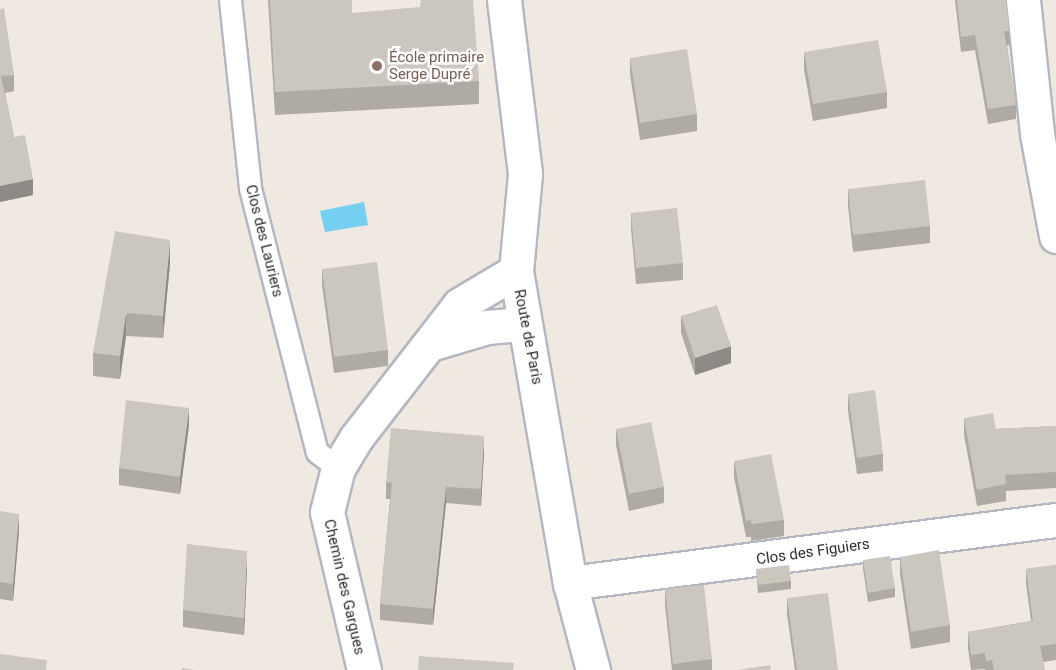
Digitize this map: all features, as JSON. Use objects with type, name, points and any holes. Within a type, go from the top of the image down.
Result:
[{"type":"street","name":"Route de Paris","points":[[504,0],[525,174],[516,271],[523,324],[537,383],[570,583],[593,670]]},
{"type":"street","points":[[1023,0],[1037,134],[1056,236]]},
{"type":"street","name":"Chemin des Gargues","points":[[364,670],[327,512],[338,468],[356,438],[459,305],[516,271]]},
{"type":"street","points":[[430,344],[487,327],[523,324]]},
{"type":"street","name":"Clos des Figuiers","points":[[570,583],[1056,520]]},
{"type":"lane","name":"Clos des Lauriers","points":[[230,0],[250,188],[317,452],[338,468]]},
{"type":"water","points":[[364,202],[368,225],[325,232],[320,211]]},
{"type":"building","points":[[270,0],[352,0],[352,13],[420,7],[421,0],[473,0],[479,81],[275,92]]},
{"type":"building","points":[[957,0],[1006,0],[1009,31],[1004,31],[1016,105],[988,109],[975,35],[961,37]]},
{"type":"building","points":[[4,8],[14,75],[1,76],[14,137],[25,135],[33,179],[0,186],[0,9]]},
{"type":"building","points":[[878,40],[887,92],[813,104],[804,52]]},
{"type":"building","points":[[687,49],[697,114],[640,123],[630,58]]},
{"type":"building","points":[[925,180],[930,226],[853,235],[848,189]]},
{"type":"building","points":[[677,208],[683,263],[636,268],[631,213]]},
{"type":"building","points":[[115,231],[170,240],[163,316],[126,313],[120,356],[93,353]]},
{"type":"building","points":[[377,262],[388,350],[334,357],[322,269]]},
{"type":"building","points":[[717,305],[731,346],[695,358],[681,316]]},
{"type":"building","points":[[875,390],[883,454],[857,458],[848,394]]},
{"type":"building","points":[[126,400],[189,408],[180,477],[119,468]]},
{"type":"building","points":[[993,413],[996,429],[1056,426],[1056,472],[1005,475],[1006,484],[977,490],[964,418]]},
{"type":"building","points":[[651,422],[664,487],[629,494],[616,429]]},
{"type":"building","points":[[391,428],[484,436],[481,489],[446,487],[433,609],[380,604],[392,483],[386,482]]},
{"type":"building","points":[[771,454],[784,520],[751,524],[751,520],[746,521],[734,461]]},
{"type":"building","points":[[0,511],[19,514],[13,584],[0,582]]},
{"type":"building","points":[[187,544],[247,551],[244,618],[183,610]]},
{"type":"building","points":[[939,550],[950,625],[911,632],[900,557]]},
{"type":"building","points":[[890,556],[895,588],[868,593],[863,560]]},
{"type":"building","points":[[789,565],[791,581],[758,585],[756,569]]},
{"type":"building","points":[[1056,565],[1056,644],[1040,646],[1045,670],[994,670],[992,660],[986,661],[985,653],[971,655],[968,632],[1033,621],[1026,569]]},
{"type":"building","points":[[704,585],[712,659],[673,664],[665,589]]},
{"type":"building","points":[[828,593],[838,670],[797,670],[787,598]]},
{"type":"building","points":[[0,654],[47,660],[46,670],[0,670]]},
{"type":"building","points":[[419,656],[514,663],[513,670],[418,670]]},
{"type":"building","points":[[770,665],[771,670],[737,670]]},
{"type":"place","name":"École primaire Serge Dupré","points":[[377,66]]}]
